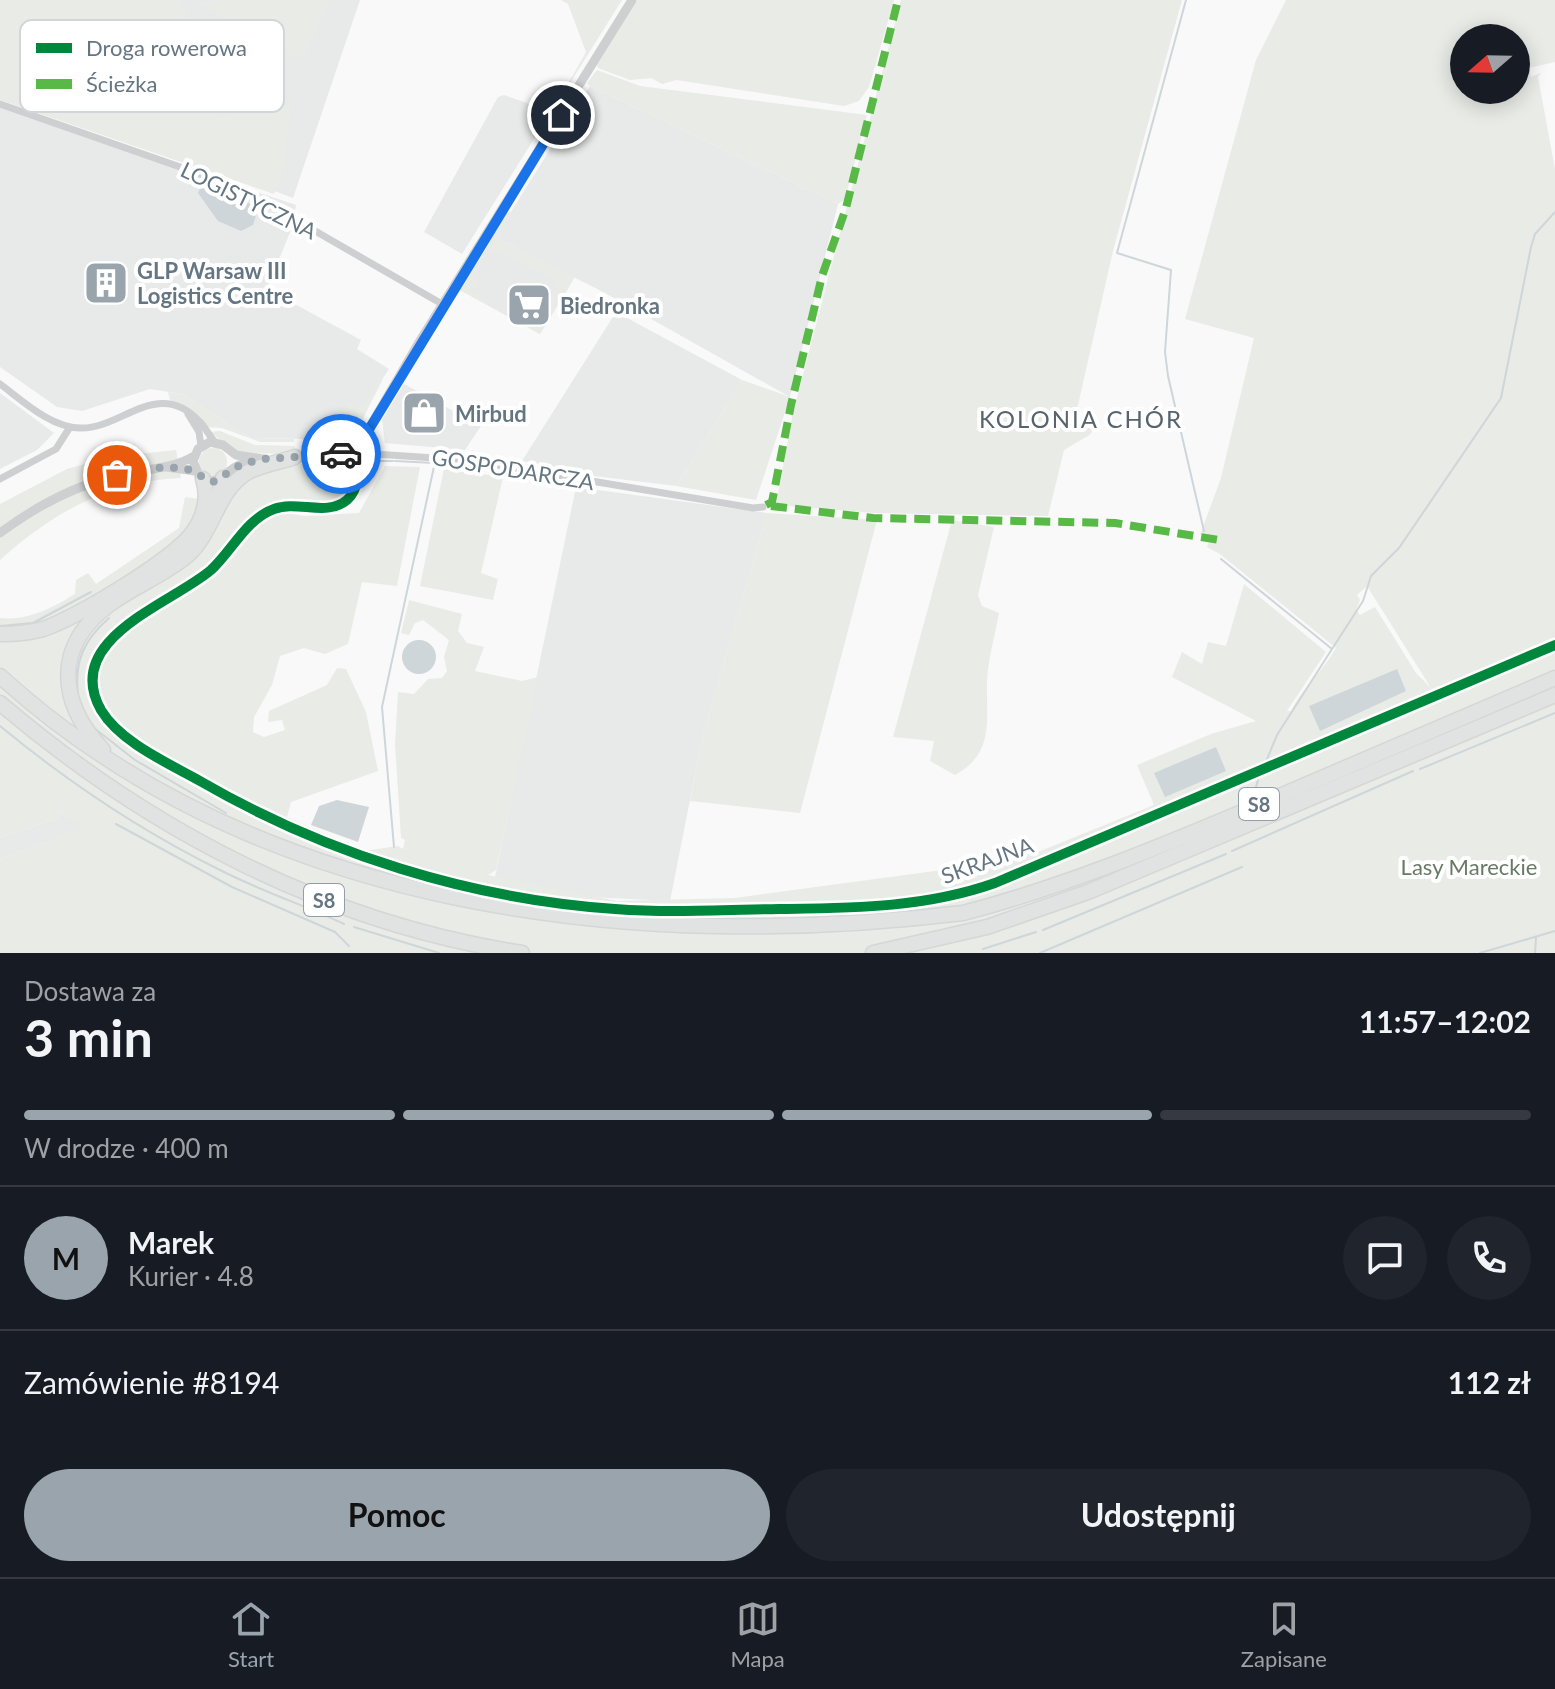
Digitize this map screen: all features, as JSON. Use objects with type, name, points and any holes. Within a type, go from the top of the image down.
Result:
[{"type":"highway","points":[[122,771],[85,731],[75,713],[67,679],[73,649],[92,618],[194,548],[239,479],[258,468],[295,457]]},
{"type":"highway","points":[[214,516],[217,491],[227,474]]},
{"type":"highway","points":[[0,634],[19,634],[51,625],[172,553],[200,521],[207,496],[199,475]]},
{"type":"highway","name":"S8","points":[[0,676],[66,731],[122,771],[249,842],[376,893]]},
{"type":"highway","name":"S8","points":[[805,941],[958,915],[1050,888],[1152,849],[1555,678]]},
{"type":"highway","name":"S8","points":[[873,953],[962,933],[1120,880],[1555,695]]},
{"type":"highway","name":"S8","points":[[0,703],[100,782],[239,864],[370,917],[522,953]]},
{"type":"street","points":[[357,449],[442,304],[632,0]]},
{"type":"street","name":"LOGISTYCZNA","points":[[0,104],[20,111]]},
{"type":"street","name":"LOGISTYCZNA","points":[[23,112],[226,183],[442,304]]},
{"type":"street","points":[[0,384],[51,420],[70,427],[102,425],[149,404],[173,406],[198,419],[215,442],[201,446],[194,456],[164,467],[117,475],[76,488],[38,507],[0,533]]},
{"type":"street","points":[[188,414],[199,432],[201,446]]},
{"type":"street","points":[[0,479],[56,449],[70,427]]},
{"type":"street","name":"GOSPODARCZA","points":[[215,442],[229,451],[263,459],[343,454],[357,449],[374,454],[465,460],[753,508],[763,507]]},
{"type":"street","name":"SKRAJNA","points":[[357,449],[357,485],[347,500],[330,507],[278,507],[257,518],[208,572],[115,634],[97,661],[95,690],[100,707],[113,725],[191,776],[305,834],[395,866],[495,892],[619,909],[851,908],[937,900],[995,883],[1555,645]]},
{"type":"street","points":[[227,474],[229,451]]},
{"type":"street","points":[[194,456],[199,475]]},
{"type":"street","name":"GOSPODARCZA","points":[[164,467],[199,475],[213,482],[263,459]]},
{"type":"shaded area","points":[[0,0],[360,0],[293,198],[66,112],[284,112],[284,20],[20,20],[20,95],[0,87]]},
{"type":"shaded area","points":[[590,86],[838,204],[790,397],[605,293],[495,237]]},
{"type":"shaded area","points":[[504,95],[527,103],[547,118],[462,254],[424,232],[498,97]]},
{"type":"shaded area","points":[[0,106],[296,205],[293,225],[267,289],[361,340],[357,349],[389,369],[354,422],[321,436],[303,439],[251,438],[182,394],[150,389],[82,411],[57,407],[0,367]]},
{"type":"shaded area","points":[[203,182],[229,191],[258,209],[253,225],[241,231],[218,221],[198,193]]},
{"type":"shaded area","points":[[489,244],[569,287],[540,334],[460,290]]},
{"type":"shaded area","points":[[616,312],[742,380],[676,486],[586,475],[522,461]]},
{"type":"shaded area","points":[[404,384],[481,426],[465,450],[385,443],[382,420]]},
{"type":"shaded area","points":[[0,393],[54,433],[37,450],[0,469]]},
{"type":"shaded area","points":[[576,487],[767,513],[702,739],[670,901],[551,895],[495,877]]},
{"type":"shaded area","points":[[419,640],[431,645],[436,657],[431,669],[419,674],[407,669],[402,657],[407,645]]},
{"type":"shaded area","points":[[1397,669],[1406,691],[1320,731],[1309,706]]},
{"type":"shaded area","points":[[1216,747],[1226,771],[1165,797],[1154,773]]},
{"type":"shaded area","points":[[337,800],[369,807],[358,842],[311,825],[319,806]]},
{"type":"shaded area","points":[[60,811],[85,828],[0,859],[0,838],[57,818]]},
{"type":"green space","points":[[0,0],[181,0],[189,20],[20,20],[20,107],[0,100]]},
{"type":"green space","points":[[329,0],[307,53],[294,57],[284,51],[284,20],[228,20],[194,1]]},
{"type":"green space","points":[[561,0],[622,0],[555,107],[586,52],[568,4]]},
{"type":"green space","points":[[637,0],[894,0],[869,87],[859,101],[844,106],[676,80],[662,84],[651,78],[630,80],[598,68]]},
{"type":"green space","points":[[901,0],[1182,0],[1113,251],[1075,418],[1085,427],[1093,428],[1091,434],[1064,450],[1048,516],[874,513],[776,505],[793,413]]},
{"type":"green space","name":"Lasy Mareckie","points":[[1286,0],[1555,0],[1555,62],[1530,68],[1530,24],[1450,24],[1450,104],[1530,104],[1530,72],[1531,77],[1541,73],[1538,77],[1555,169],[1555,953],[0,953],[0,859],[84,828],[60,811],[57,818],[0,838],[0,618],[30,615],[58,604],[75,594],[76,580],[88,573],[96,584],[179,528],[185,497],[217,502],[221,485],[241,467],[245,478],[276,467],[346,459],[353,466],[353,483],[346,493],[322,502],[291,503],[264,509],[304,516],[359,513],[385,466],[420,467],[397,586],[362,582],[348,644],[325,654],[304,648],[280,656],[272,685],[254,717],[253,732],[264,737],[285,730],[282,720],[268,722],[269,711],[327,685],[337,668],[346,669],[366,712],[378,771],[291,802],[287,817],[364,851],[398,846],[403,849],[405,840],[401,838],[395,744],[398,692],[414,694],[428,679],[442,678],[447,671],[444,657],[449,640],[423,620],[415,623],[409,635],[401,633],[409,600],[462,614],[458,631],[467,643],[484,647],[475,671],[522,681],[538,677],[496,870],[488,875],[617,901],[735,898],[935,871],[1038,852],[1154,805],[1137,765],[1211,734],[1256,721],[1172,677],[1182,652],[1202,664],[1208,642],[1226,646],[1244,584],[1326,652],[1287,711],[1291,711],[1336,648],[1220,554],[1207,547],[1211,536],[1200,535],[1221,478],[1254,338],[1185,319],[1256,60]],"holes":[[[1367,586],[1431,688],[1416,673],[1375,607],[1360,615],[1356,610],[1360,600],[1357,595]]]},
{"type":"green space","points":[[597,70],[640,86],[867,115],[845,199],[838,204],[590,86],[587,83]]},
{"type":"green space","points":[[284,104],[291,108],[284,168],[274,194],[35,112],[216,112],[219,117],[240,112],[284,112]]},
{"type":"green space","points":[[507,212],[512,213],[495,237],[575,277],[540,334],[458,289],[479,256],[484,255],[488,260],[483,259],[472,279],[477,282],[474,287],[467,283],[465,287],[478,294],[481,301],[532,327],[536,324],[559,282],[501,251],[498,255],[486,248]]},
{"type":"green space","points":[[380,377],[383,379],[356,432],[318,440],[322,420],[328,424],[332,416],[341,421],[343,417],[338,413],[343,408],[347,409],[353,400],[355,408],[364,406]]},
{"type":"green space","points":[[742,380],[790,397],[756,500],[676,486]]},
{"type":"green space","points":[[168,392],[182,394],[251,438],[294,439],[294,442],[260,442],[222,428],[206,427],[186,408],[170,400]]},
{"type":"green space","points":[[220,431],[255,445],[295,446],[295,449],[290,454],[240,453],[209,432]]},
{"type":"green space","points":[[213,448],[223,452],[227,462],[223,472],[213,476],[203,472],[199,462],[203,452]]},
{"type":"green space","points":[[176,450],[181,478],[130,485],[83,502],[40,528],[0,560],[0,504],[67,469],[110,457]]},
{"type":"green space","points":[[444,469],[503,477],[481,573],[498,579],[493,600],[420,586]]},
{"type":"green space","points":[[767,513],[877,520],[800,813],[690,801],[702,739]]},
{"type":"green space","points":[[952,520],[994,527],[978,595],[982,606],[999,613],[988,673],[986,734],[977,757],[955,775],[930,761],[934,741],[893,737]]},
{"type":"waterway","points":[[1186,0],[1117,253],[1171,270],[1165,352],[1168,376],[1204,531]]},
{"type":"waterway","points":[[1332,649],[1363,601],[1371,576],[1399,548],[1501,398],[1531,247],[1535,234],[1555,212]]},
{"type":"waterway","points":[[439,450],[519,462]]},
{"type":"waterway","points":[[361,461],[393,461]]},
{"type":"waterway","points":[[395,461],[434,463]]},
{"type":"waterway","points":[[394,847],[382,707],[435,462]]},
{"type":"waterway","points":[[1221,559],[1332,649],[1277,735],[1265,764]]},
{"type":"waterway","points":[[0,626],[33,623],[91,592]]},
{"type":"waterway","points":[[78,693],[78,670],[83,651],[93,634],[109,618]]},
{"type":"waterway","points":[[1420,769],[1555,713]]},
{"type":"waterway","points":[[0,726],[79,786],[162,839],[235,878],[344,924]]},
{"type":"waterway","points":[[94,728],[135,760],[226,813]]},
{"type":"waterway","points":[[1232,851],[1413,771]]},
{"type":"waterway","points":[[1255,791],[1258,780]]},
{"type":"waterway","points":[[116,824],[232,887],[335,932],[349,946]]},
{"type":"waterway","points":[[1043,930],[1226,854]]},
{"type":"waterway","points":[[1040,953],[1242,867]]},
{"type":"waterway","points":[[354,927],[439,953]]},
{"type":"waterway","points":[[1480,953],[1555,931]]},
{"type":"waterway","points":[[983,949],[1036,932]]},
{"type":"waterway","points":[[1535,953],[1536,938]]},
{"type":"marked path","points":[[766,505],[772,502],[791,405],[822,276],[846,208],[898,0]]},
{"type":"marked path","points":[[771,506],[873,518],[1115,523],[1219,540]]},
{"type":"cycle path","points":[[357,449],[357,483],[347,500],[330,507],[292,506],[264,514],[247,528],[211,570],[126,626],[108,643],[96,663],[93,685],[101,710],[109,722],[132,742],[248,807],[298,830],[400,869],[507,895],[561,904],[656,911],[834,908],[915,902],[968,891],[995,883],[1555,645]]},
{"type":"way so far","points":[[117,475],[164,467],[195,471],[203,479],[213,482],[242,464],[263,459],[341,454]]},
{"type":"place","name":"GLP Warsaw III Logistics Centre","points":[[106,283]]},
{"type":"place","name":"Biedronka","points":[[529,305]]},
{"type":"place","name":"Mirbud","points":[[424,413]]},
{"type":"district","name":"KOLONIA CHÓR","points":[[1081,418]]},
{"type":"route","points":[[341,454],[357,449],[418,344],[561,115]]}]
